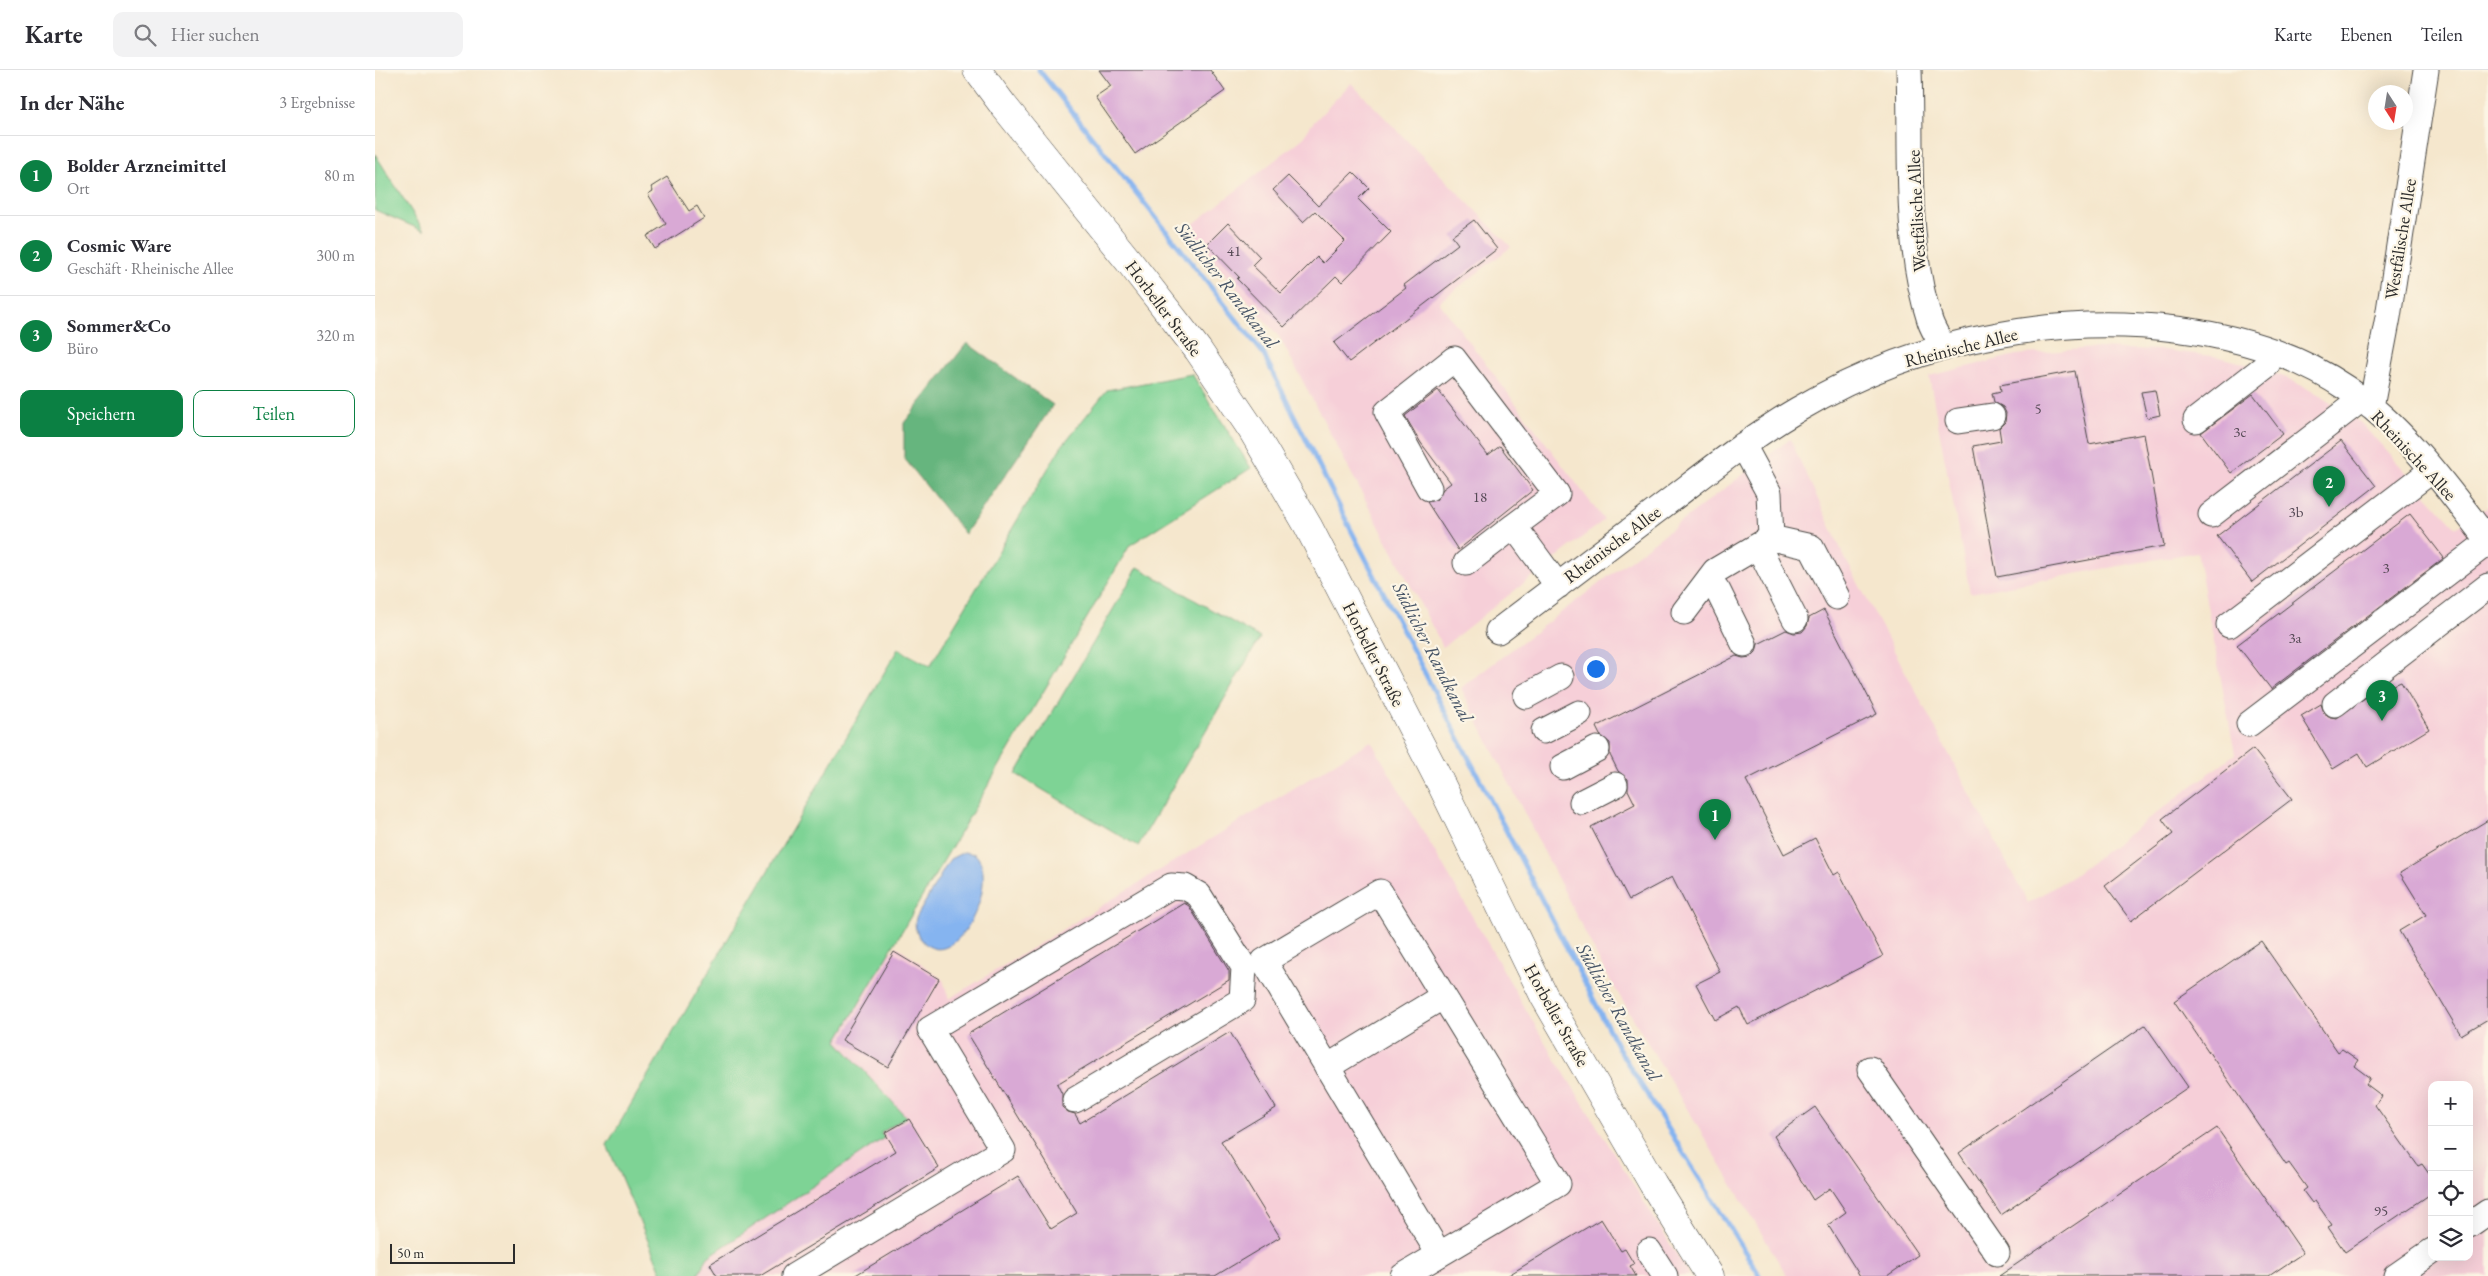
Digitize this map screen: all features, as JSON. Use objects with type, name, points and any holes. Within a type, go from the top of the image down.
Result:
[{"type":"main road","name":"Horbeller Straße","points":[[977,70],[1198,350],[1252,430],[1308,526],[1440,782],[1544,996],[1653,1184],[1710,1276]]},
{"type":"street","name":"Westfälische Allee","points":[[1909,70],[1913,221],[1919,274],[1930,322],[1944,348]]},
{"type":"street","name":"Westfälische Allee","points":[[2365,403],[2388,317],[2426,70]]},
{"type":"street","name":"Rheinische Allee","points":[[1498,631],[1743,445],[1797,409],[1880,370],[1944,348],[1998,334],[2109,326],[2206,333],[2244,341],[2273,351],[2313,369],[2385,418],[2488,541]]},
{"type":"street","points":[[2196,420],[2267,365],[2273,351]]},
{"type":"street","points":[[1429,488],[1387,412],[1454,359],[1557,494],[1466,563]]},
{"type":"street","points":[[2211,515],[2354,405],[2365,403]]},
{"type":"street","points":[[1958,422],[1992,416]]},
{"type":"street","points":[[1743,445],[1769,494],[1764,542],[1795,619]]},
{"type":"street","points":[[2229,625],[2431,471]]},
{"type":"street","points":[[1514,526],[1558,586]]},
{"type":"street","points":[[2249,724],[2488,541]]},
{"type":"street","points":[[1684,612],[1715,571],[1764,542],[1811,547],[1837,597]]},
{"type":"street","points":[[1709,579],[1718,591],[1744,644]]},
{"type":"street","points":[[2335,704],[2488,586]]},
{"type":"street","points":[[1526,696],[1561,678]]},
{"type":"street","points":[[1544,731],[1579,713]]},
{"type":"street","points":[[1563,767],[1597,749]]},
{"type":"street","points":[[1582,802],[1615,785]]},
{"type":"street","points":[[794,1276],[1003,1150],[930,1029],[1171,886],[1185,887],[1199,895],[1243,967],[1242,1000],[1075,1100]]},
{"type":"street","points":[[1403,1276],[1558,1184],[1380,892],[1264,961],[1439,1254]]},
{"type":"street","points":[[1327,1067],[1443,997]]},
{"type":"street","points":[[1870,1069],[1997,1253]]},
{"type":"street","points":[[1649,1251],[1665,1276]]},
{"type":"street","points":[[2395,1276],[2428,1254]]},
{"type":"shaded area","points":[[1351,83],[1511,247],[1439,302],[1604,520],[1443,647],[1280,338],[1187,229],[1302,139],[1312,124]]},
{"type":"shaded area","points":[[2093,348],[2163,350],[2220,357],[2261,368],[2289,379],[2321,396],[2361,423],[2456,527],[2488,507],[2488,1276],[1787,1276],[1603,968],[1461,688],[1790,439],[1845,558],[2028,903],[2073,876],[2235,754],[2197,552],[1970,593],[1929,376],[2016,355]]},
{"type":"shaded area","points":[[1371,741],[1543,1039],[1690,1276],[697,1276],[887,956],[897,946],[943,980],[949,999]]},
{"type":"green space","points":[[375,154],[424,231],[375,210]]},
{"type":"green space","points":[[967,343],[1053,405],[965,534],[904,458],[904,423]]},
{"type":"green space","points":[[1192,374],[1251,468],[1130,545],[837,1041],[906,1117],[881,1133],[884,1138],[708,1257],[697,1276],[663,1276],[607,1145],[898,649],[930,666],[1061,447],[1107,390]]},
{"type":"green space","points":[[1138,567],[1260,638],[1138,846],[1016,774]]},
{"type":"water","points":[[964,852],[975,854],[982,867],[983,884],[979,904],[971,922],[960,937],[947,947],[934,948],[921,939],[918,934],[915,927],[916,918],[950,859]]},
{"type":"building","points":[[1099,70],[1210,70],[1225,91],[1135,154],[1095,97],[1111,86]]},
{"type":"building","points":[[1353,172],[1369,188],[1358,199],[1391,232],[1342,282],[1336,276],[1284,327],[1237,279],[1239,277],[1207,244],[1228,223],[1260,257],[1252,265],[1281,293],[1317,257],[1323,263],[1345,241],[1315,211],[1303,222],[1273,190],[1288,176],[1318,206]]},
{"type":"building","points":[[667,177],[689,211],[697,206],[704,218],[655,249],[647,236],[666,224],[648,194],[653,191],[651,187]]},
{"type":"building","points":[[1474,220],[1497,249],[1349,362],[1334,343],[1406,288],[1404,285],[1458,244],[1452,236]]},
{"type":"building","points":[[2075,371],[2089,444],[2144,434],[2164,546],[1997,577],[1973,446],[2001,441],[1999,428],[2005,422],[2006,413],[2003,407],[1994,402],[1992,393],[2001,391],[2000,385]]},
{"type":"building","points":[[1438,390],[1488,455],[1500,446],[1533,490],[1458,550],[1427,502],[1436,500],[1443,489],[1451,483],[1421,443],[1405,416]]},
{"type":"building","points":[[2155,390],[2160,415],[2147,418],[2141,392]]},
{"type":"building","points":[[2253,394],[2283,434],[2231,473],[2201,433]]},
{"type":"building","points":[[2341,441],[2376,486],[2252,582],[2217,536]]},
{"type":"building","points":[[2410,514],[2444,558],[2271,689],[2237,645]]},
{"type":"building","points":[[1824,610],[1877,714],[1746,780],[1784,854],[1815,838],[1834,875],[1839,872],[1883,956],[1748,1025],[1739,1007],[1715,1020],[1696,984],[1720,972],[1672,877],[1629,900],[1591,827],[1635,804],[1628,790],[1628,779],[1618,771],[1610,755],[1610,743],[1600,735],[1596,727],[1736,656],[1743,658],[1751,657],[1756,652],[1758,644],[1786,630],[1794,633],[1802,632],[1807,626],[1809,618]]},
{"type":"building","points":[[2401,682],[2429,729],[2367,767],[2359,753],[2333,769],[2301,716],[2321,704],[2324,713],[2330,717],[2337,718],[2376,690],[2377,692]]},
{"type":"building","points":[[2253,749],[2292,799],[2131,921],[2105,886],[2173,834],[2162,819]]},
{"type":"building","points":[[2488,820],[2488,1019],[2461,1035],[2399,931],[2426,915],[2400,873]]},
{"type":"building","points":[[1184,903],[1189,906],[1229,971],[1229,980],[1057,1084],[1062,1094],[1062,1107],[1068,1112],[1075,1114],[1080,1123],[1230,1032],[1276,1108],[1221,1141],[1280,1237],[1215,1276],[854,1276],[1018,1176],[1051,1229],[1077,1213],[968,1034]]},
{"type":"building","points":[[2261,941],[2338,1052],[2342,1049],[2358,1060],[2354,1066],[2370,1078],[2366,1084],[2382,1096],[2375,1105],[2418,1166],[2422,1164],[2428,1172],[2428,1196],[2345,1252],[2328,1227],[2332,1225],[2315,1201],[2312,1203],[2303,1191],[2307,1188],[2289,1163],[2286,1165],[2174,1001]]},
{"type":"building","points":[[894,952],[939,979],[888,1067],[842,1040]]},
{"type":"building","points":[[2145,1025],[2188,1087],[2001,1215],[1959,1153]]},
{"type":"building","points":[[1815,1107],[1918,1255],[1887,1276],[1860,1276],[1828,1225],[1846,1212],[1830,1188],[1813,1200],[1774,1136]]},
{"type":"building","points":[[909,1119],[939,1168],[760,1276],[717,1276],[710,1264],[896,1151],[885,1133]]},
{"type":"building","points":[[2217,1128],[2303,1253],[2269,1276],[1999,1276]]},
{"type":"building","points":[[1601,1219],[1621,1251],[1625,1249],[1634,1264],[1630,1266],[1636,1276],[1507,1276]]},
{"type":"waterway","name":"Südlicher Randkanal","points":[[1039,70],[1263,353],[1351,530],[1620,1051],[1760,1276]]},
{"type":"place","name":"Cosmic Ware","points":[[2329,507]]},
{"type":"place","name":"Sommer&Co","points":[[2382,721]]},
{"type":"place","name":"Bolder Arzneimittel","points":[[1715,840]]}]
